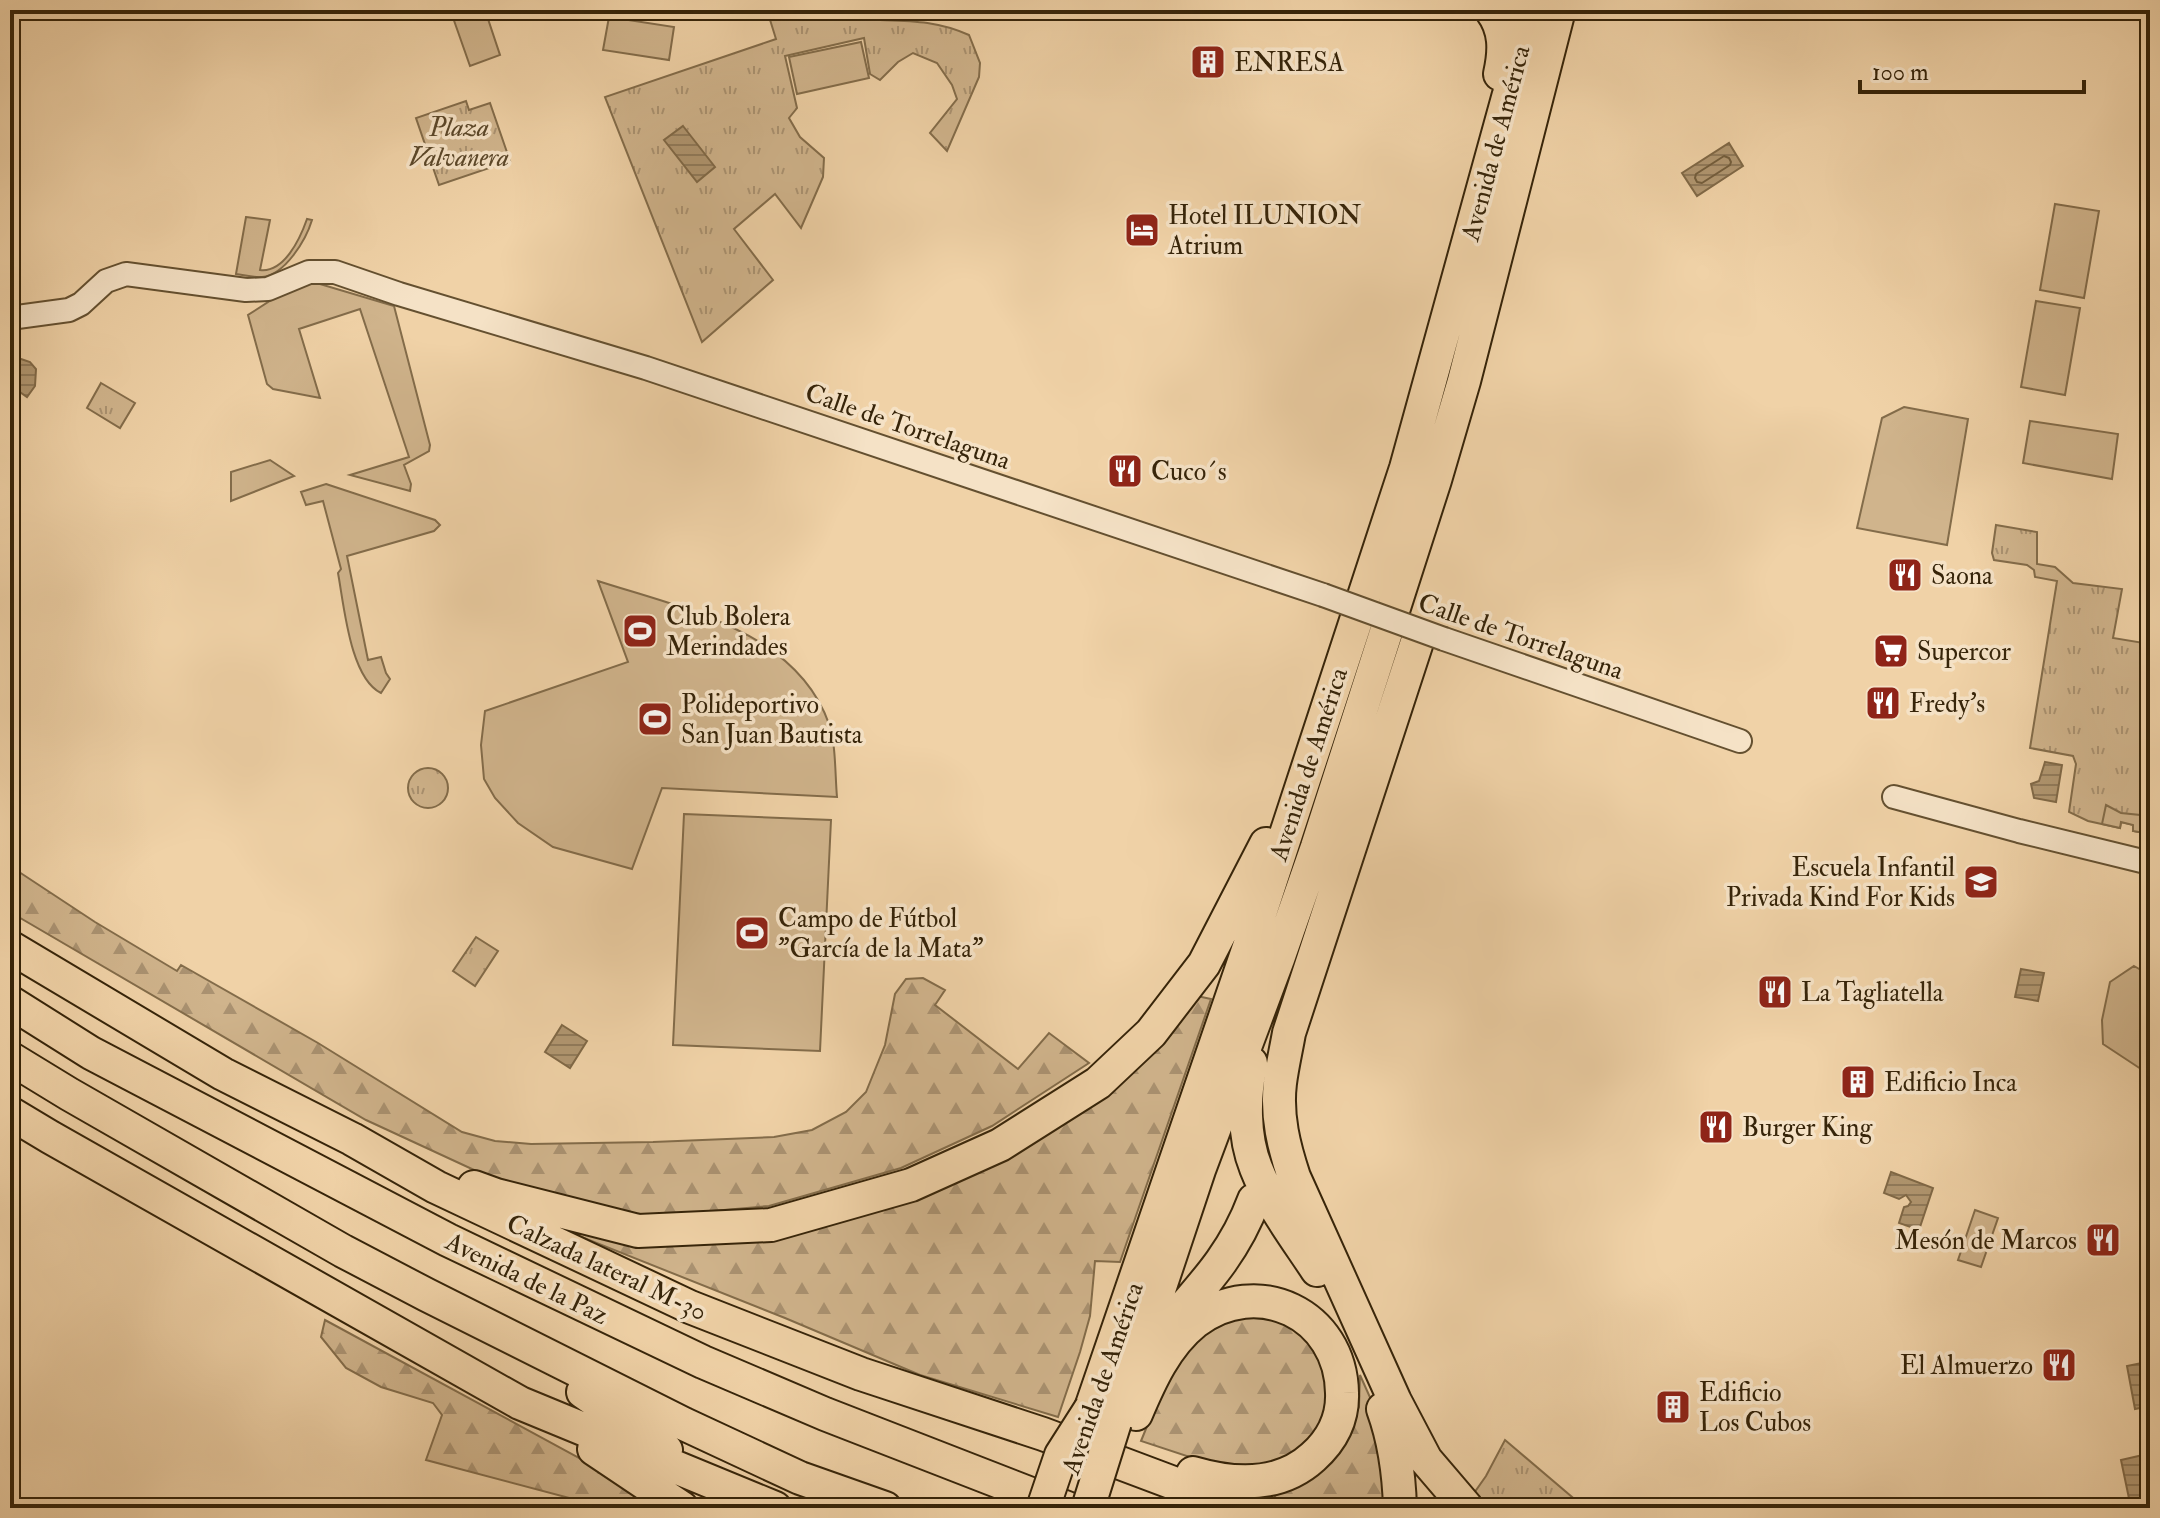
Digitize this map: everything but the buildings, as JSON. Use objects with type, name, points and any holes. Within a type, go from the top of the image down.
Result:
[{"type":"highway","points":[[1482,191],[1481,148],[1503,59],[1503,36],[1491,10]]},
{"type":"highway","name":"Avenida de América","points":[[1105,1508],[1115,1419],[1250,944],[1406,468],[1529,10]]},
{"type":"highway","name":"Avenida de América","points":[[1057,1508],[1115,1419],[1199,1170],[1278,959],[1331,803],[1464,381],[1559,10]]},
{"type":"highway","points":[[1268,1144],[1267,1095],[1272,1044],[1372,745],[1431,640]]},
{"type":"highway","points":[[1431,640],[1289,1033],[1279,1086],[1280,1123],[1294,1177],[1395,1401],[1426,1460],[1467,1508]]},
{"type":"highway","points":[[352,1139],[496,1195],[638,1231],[771,1225],[911,1185],[1000,1145],[1074,1099],[1098,1083],[1151,1033],[1204,964],[1263,850],[1321,724]]},
{"type":"highway","name":"Calzada lateral M-30","points":[[10,947],[223,1074],[352,1139],[436,1187],[690,1307],[861,1374],[1043,1434],[1240,1508]]},
{"type":"highway","points":[[1278,959],[1248,1078],[1247,1118],[1256,1169],[1266,1190],[1371,1351]]},
{"type":"highway","name":"Avenida de la Paz","points":[[10,1002],[91,1053],[448,1240],[703,1362],[825,1414],[1067,1508]]},
{"type":"highway","points":[[10,1058],[315,1235],[427,1295],[684,1424],[800,1478],[885,1508]]},
{"type":"highway","points":[[10,1113],[520,1403],[682,1508]]},
{"type":"highway","points":[[1115,1419],[1171,1322],[1228,1253],[1247,1220],[1254,1200]]},
{"type":"highway","points":[[1326,1284],[1379,1397],[1391,1430],[1399,1470],[1400,1508]]},
{"type":"highway","points":[[427,1295],[587,1394],[669,1451],[772,1507]]},
{"type":"highway","points":[[1043,1434],[1218,1480],[1243,1482],[1281,1477],[1301,1468],[1328,1443],[1337,1426],[1343,1406],[1338,1359],[1328,1339],[1298,1313],[1266,1302],[1231,1304],[1196,1322],[1179,1337],[1154,1373],[1115,1419],[1061,1455],[1043,1508]]},
{"type":"highway","points":[[520,1403],[772,1507]]},
{"type":"highway","name":"Avenida de América","points":[[1088,1508],[1102,1465],[1117,1439],[1115,1419]]},
{"type":"highway","points":[[583,1442],[632,1465],[699,1508]]},
{"type":"highway","points":[[1000,1483],[1065,1493],[1105,1508]]},
{"type":"street","name":"Calle de Torrelaguna","points":[[10,318],[69,310],[81,304],[106,281],[126,274],[260,290],[309,272],[335,272],[646,368],[1323,595],[1431,640],[1740,741]]},
{"type":"street","points":[[10,306],[55,313]]},
{"type":"street","points":[[1894,797],[2150,863]]},
{"type":"green space","points":[[485,10],[500,55],[470,66],[451,12]]},
{"type":"green space","points":[[767,10],[805,10],[807,17],[829,12],[845,18],[847,10],[873,10],[880,20],[914,21],[947,27],[969,35],[980,63],[979,77],[947,151],[930,133],[957,99],[952,85],[937,63],[913,53],[898,62],[880,80],[870,74],[864,38],[785,56],[797,108],[789,118],[800,137],[824,158],[823,177],[801,228],[775,194],[734,229],[773,280],[702,342],[605,97],[776,39]]},
{"type":"green space","points":[[609,17],[674,27],[669,60],[603,50]]},
{"type":"green space","points":[[861,42],[869,78],[797,94],[789,57]]},
{"type":"green space","name":"Plaza Valvanera","points":[[466,101],[469,110],[490,103],[510,161],[439,185],[416,118]]},
{"type":"green space","points":[[2055,204],[2099,211],[2084,298],[2040,290]]},
{"type":"green space","points":[[246,217],[270,220],[260,270],[269,269],[284,260],[307,219],[312,220],[300,246],[286,263],[271,275],[256,277],[236,274]]},
{"type":"green space","points":[[309,284],[320,284],[394,306],[430,445],[429,451],[404,465],[411,484],[410,491],[350,475],[409,457],[360,309],[299,329],[320,398],[273,389],[267,384],[248,315],[276,297]]},
{"type":"green space","points":[[2036,301],[2080,308],[2065,395],[2021,387]]},
{"type":"green space","points":[[101,383],[135,403],[120,428],[87,408]]},
{"type":"green space","points":[[1904,407],[1968,419],[1947,545],[1857,528],[1882,418]]},
{"type":"green space","points":[[2030,421],[2118,434],[2112,479],[2023,463]]},
{"type":"green space","points":[[270,460],[294,476],[231,501],[231,472]]},
{"type":"green space","points":[[326,484],[435,520],[440,525],[434,531],[347,556],[368,660],[381,657],[390,679],[381,693],[370,685],[355,657],[338,573],[341,569],[323,501],[306,505],[301,492]]},
{"type":"green space","points":[[1996,525],[2037,532],[2037,564],[2055,567],[2073,583],[2122,589],[2113,638],[2150,644],[2150,834],[2133,831],[2134,825],[2121,822],[2120,828],[2088,821],[2069,812],[2076,764],[2073,756],[2030,748],[2057,581],[2035,577],[2034,570],[2027,565],[1994,560]]},
{"type":"green space","name":"Polideportivo San Juan Bautista","points":[[598,581],[699,613],[732,627],[791,666],[813,692],[829,724],[837,797],[662,788],[632,869],[553,847],[518,823],[495,798],[484,779],[481,745],[485,711],[628,662]]},
{"type":"green space","points":[[428,768],[442,774],[448,788],[442,802],[428,808],[414,802],[408,788],[414,774]]},
{"type":"green space","points":[[2106,805],[2121,813],[2150,816],[2150,834],[2133,831],[2133,825],[2121,822],[2120,828],[2102,824]]},
{"type":"green space","name":"Campo de Fútbol \"García de la Mata\"","points":[[684,814],[831,820],[820,1051],[673,1045]]},
{"type":"green space","points":[[10,866],[177,971],[181,965],[318,1043],[462,1132],[495,1141],[531,1144],[653,1142],[774,1137],[812,1130],[846,1112],[866,1092],[885,1045],[895,994],[906,979],[923,978],[945,990],[935,1005],[1018,1069],[1049,1033],[1089,1063],[992,1126],[901,1168],[769,1206],[643,1217],[500,1182],[366,1120],[10,912]]},
{"type":"green space","points":[[476,937],[498,951],[475,986],[453,971]]},
{"type":"green space","points":[[2134,966],[2148,974],[2150,972],[2150,1075],[2103,1044],[2102,1020],[2110,982]]},
{"type":"green space","points":[[1197,996],[1211,999],[1120,1262],[1095,1261],[1090,1316],[1058,1417],[920,1375],[579,1236],[581,1229],[691,1245],[773,1238],[917,1197]]},
{"type":"green space","points":[[1975,1210],[1998,1218],[1981,1267],[1958,1260]]},
{"type":"green space","points":[[1263,1315],[1286,1322],[1306,1337],[1324,1363],[1331,1394],[1319,1428],[1294,1457],[1266,1469],[1217,1466],[1141,1441],[1165,1382],[1182,1354],[1208,1328],[1240,1316]]},
{"type":"green space","points":[[325,1320],[629,1485],[663,1508],[607,1508],[426,1460],[442,1415],[433,1403],[381,1387],[346,1368],[321,1337]]},
{"type":"green space","points":[[1360,1375],[1373,1404],[1387,1508],[1290,1508],[1277,1503],[1273,1490],[1344,1441],[1359,1407]]},
{"type":"green space","points":[[1505,1440],[1585,1508],[1483,1508],[1472,1496]]},
{"type":"water","points":[[683,126],[715,167],[697,182],[664,140]]},
{"type":"water","points":[[1729,143],[1743,166],[1697,196],[1682,173]]},
{"type":"water","points":[[21,359],[30,362],[36,369],[35,386],[27,397],[10,385],[10,363]]},
{"type":"water","points":[[2045,762],[2062,765],[2056,802],[2034,798],[2031,784],[2039,781]]},
{"type":"water","points":[[2021,969],[2044,973],[2038,1001],[2015,997]]},
{"type":"water","points":[[562,1025],[587,1041],[570,1068],[545,1052]]},
{"type":"water","points":[[1891,1172],[1933,1188],[1919,1230],[1899,1223],[1904,1207],[1911,1202],[1906,1195],[1899,1199],[1884,1193]]},
{"type":"water","points":[[2147,1362],[2150,1406],[2135,1409],[2127,1366]]},
{"type":"water","points":[[2143,1455],[2150,1505],[2131,1508],[2121,1460]]},
{"type":"place","name":"ENRESA","points":[[1208,62]]},
{"type":"place","name":"Hotel ILUNION Atrium","points":[[1142,230]]},
{"type":"place","name":"Cuco´s","points":[[1125,471]]},
{"type":"place","name":"Saona","points":[[1905,575]]},
{"type":"place","name":"Club Bolera Merindades","points":[[640,631]]},
{"type":"place","name":"Supercor","points":[[1891,651]]},
{"type":"place","name":"Fredy's","points":[[1883,703]]},
{"type":"place","name":"Polideportivo San Juan Bautista","points":[[655,719]]},
{"type":"place","name":"Escuela Infantil Privada Kind For Kids","points":[[1981,882]]},
{"type":"place","name":"Campo de Fútbol \"García de la Mata\"","points":[[752,933]]},
{"type":"place","name":"La Tagliatella","points":[[1775,992]]},
{"type":"place","name":"Edificio Inca","points":[[1858,1082]]},
{"type":"place","name":"Burger King","points":[[1716,1127]]},
{"type":"place","name":"Mesón de Marcos","points":[[2103,1240]]},
{"type":"place","name":"El Almuerzo","points":[[2059,1365]]},
{"type":"place","name":"Edificio Los Cubos","points":[[1673,1407]]}]
